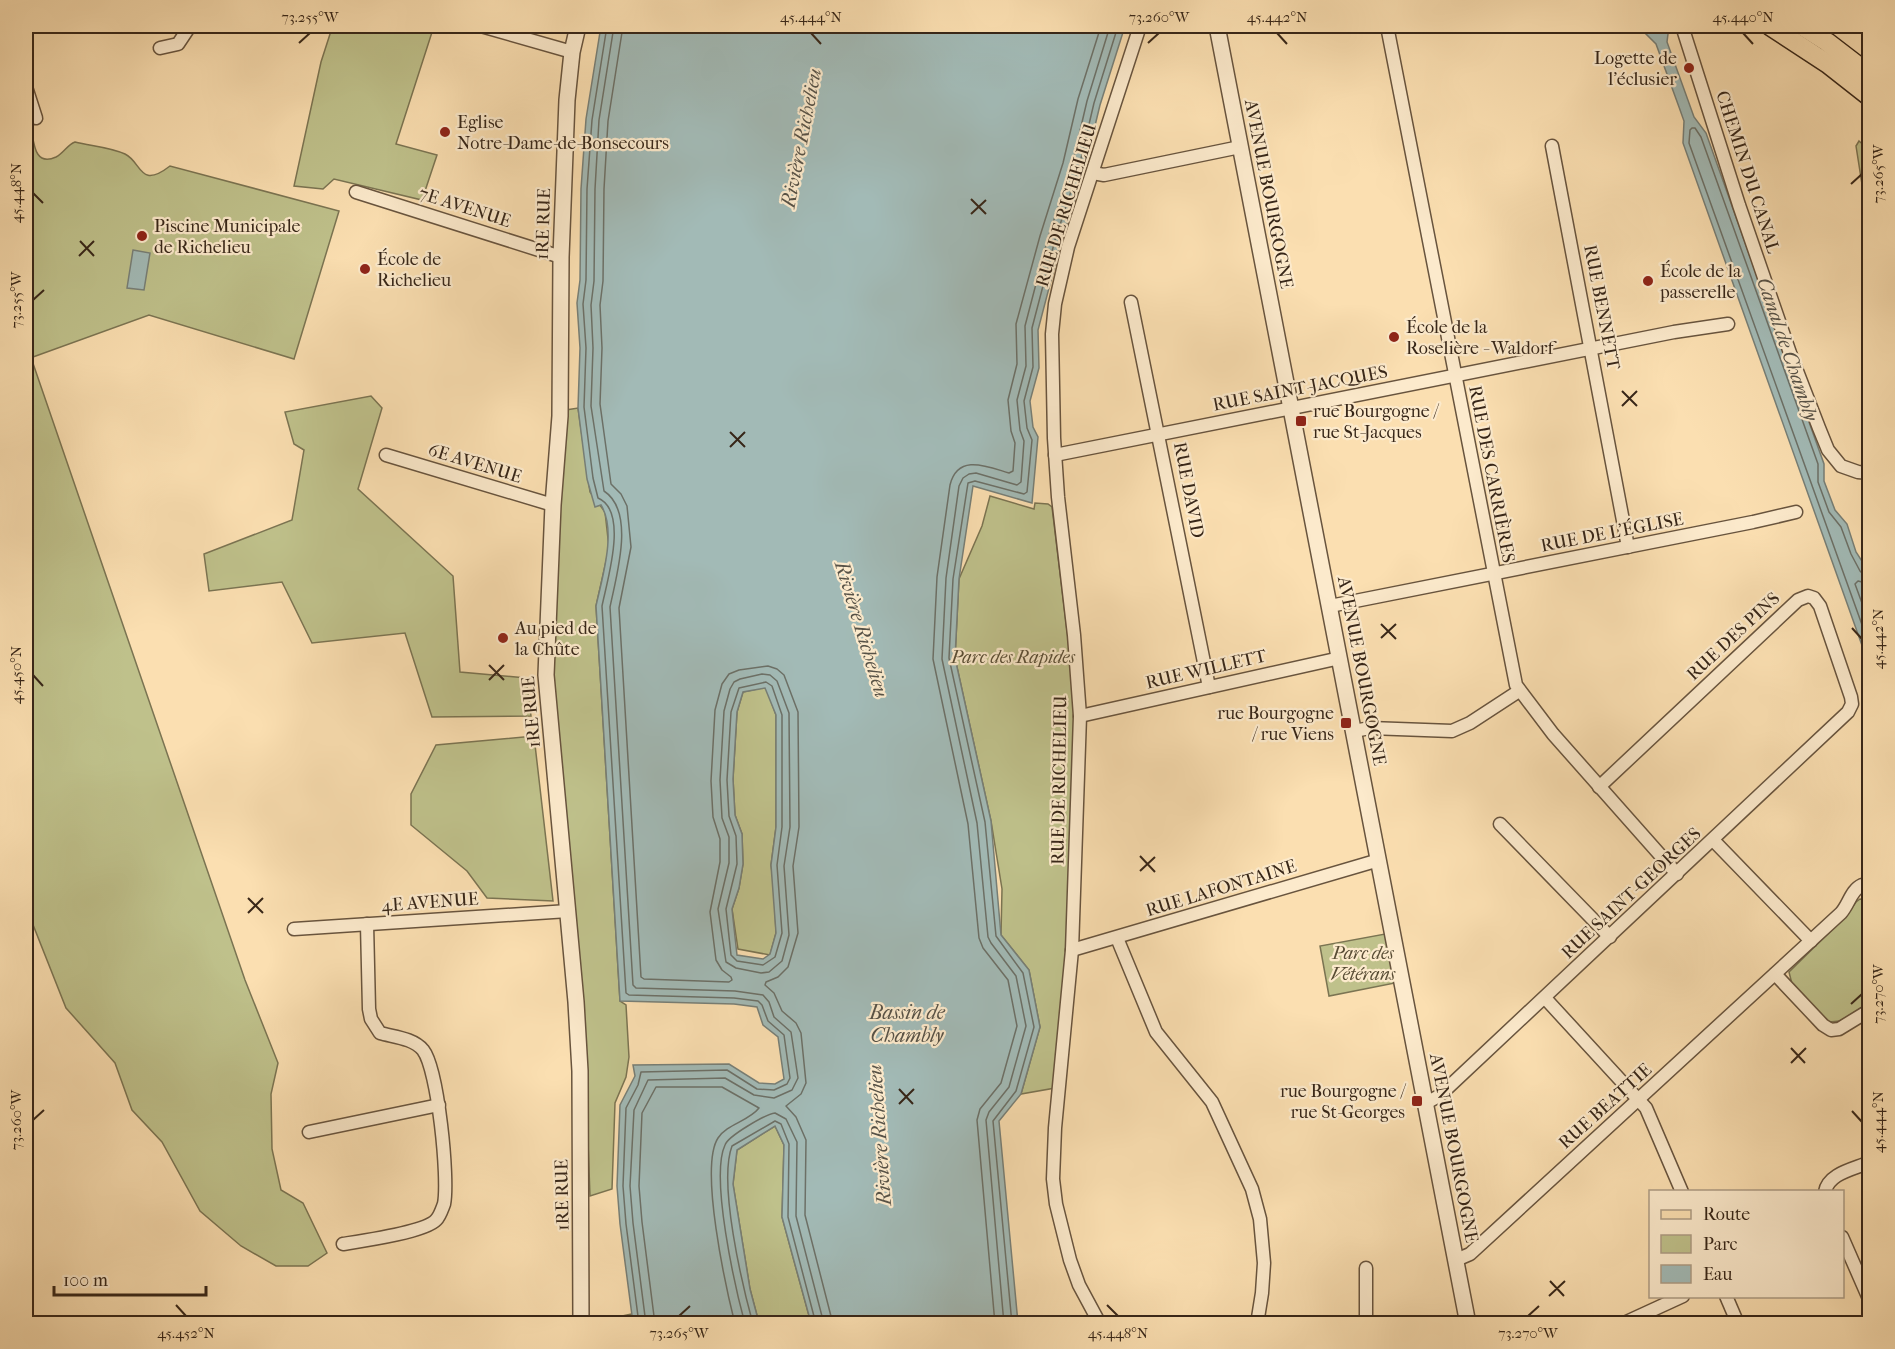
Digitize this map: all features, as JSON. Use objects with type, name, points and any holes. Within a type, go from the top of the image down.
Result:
[{"type":"main road","points":[[1770,26],[1828,64],[1869,97]]},
{"type":"main road","points":[[1802,26],[1827,42],[1869,75]]},
{"type":"street","points":[[160,48],[178,44],[190,26]]},
{"type":"street","points":[[481,26],[572,52]]},
{"type":"street","name":"1RE RUE","points":[[578,26],[572,52],[567,99],[561,257],[560,416],[546,675],[580,1071],[581,1323]]},
{"type":"street","name":"RUE DE RICHELIEU","points":[[1100,1323],[1079,1285],[1070,1260],[1060,1225],[1054,1185],[1055,1128],[1072,950],[1080,716],[1055,454],[1051,347],[1053,316],[1068,247],[1140,26]]},
{"type":"street","name":"AVENUE BOURGOGNE","points":[[1216,26],[1468,1323]]},
{"type":"street","name":"RUE DES CARRIÈRES","points":[[1387,26],[1515,682],[1519,691],[1553,734],[1677,874]]},
{"type":"street","name":"CHEMIN DU CANAL","points":[[1682,26],[1743,215],[1828,450],[1841,466],[1869,473]]},
{"type":"street","points":[[26,87],[36,118]]},
{"type":"street","name":"RUE BENNETT","points":[[1552,146],[1628,547]]},
{"type":"street","points":[[1093,173],[1104,175],[1240,147]]},
{"type":"street","name":"7E AVENUE","points":[[356,192],[561,257]]},
{"type":"street","name":"RUE DAVID","points":[[1131,302],[1209,687]]},
{"type":"street","name":"RUE SAINT-JACQUES","points":[[1055,454],[1684,330],[1728,324]]},
{"type":"street","name":"6E AVENUE","points":[[386,455],[554,505]]},
{"type":"street","name":"RUE DE L'ÉGLISE","points":[[1330,606],[1796,512]]},
{"type":"street","name":"RUE DES PINS","points":[[1599,787],[1802,597],[1813,597],[1820,606],[1852,701]]},
{"type":"street","name":"RUE WILLETT","points":[[1080,716],[1340,658]]},
{"type":"street","points":[[1354,731],[1370,728],[1452,731],[1470,723],[1519,691]]},
{"type":"street","name":"RUE SAINT-GEORGES","points":[[1426,1103],[1439,1096],[1677,874],[1845,715],[1852,701]]},
{"type":"street","points":[[1500,824],[1610,937]]},
{"type":"street","points":[[1713,840],[1811,942]]},
{"type":"street","name":"RUE LAFONTAINE","points":[[1072,950],[1379,860]]},
{"type":"street","name":"RUE BEATTIE","points":[[1456,1260],[1470,1254],[1811,942],[1845,909],[1855,888],[1862,885],[1869,889]]},
{"type":"street","name":"4E AVENUE","points":[[294,929],[568,911]]},
{"type":"street","points":[[343,1244],[418,1229],[432,1224],[438,1218],[444,1202],[443,1144],[438,1105],[428,1061],[423,1050],[413,1042],[380,1033],[371,1019],[367,924]]},
{"type":"street","points":[[1117,938],[1154,1028],[1212,1102],[1252,1189],[1260,1219],[1264,1263],[1257,1323]]},
{"type":"street","points":[[1775,974],[1822,1025],[1831,1030],[1839,1029],[1869,1010]]},
{"type":"street","points":[[1545,998],[1640,1099],[1650,1114],[1682,1190]]},
{"type":"street","points":[[309,1132],[438,1105]]},
{"type":"street","points":[[1825,1190],[1827,1183],[1833,1178],[1869,1162]]},
{"type":"street","points":[[1844,1242],[1869,1301]]},
{"type":"street","points":[[1366,1268],[1366,1323]]},
{"type":"street","points":[[1622,1323],[1678,1298]]},
{"type":"street","points":[[1727,1298],[1738,1323]]},
{"type":"green space","points":[[338,26],[434,26],[396,144],[437,155],[422,200],[334,179],[323,189],[294,186],[321,62],[331,31]]},
{"type":"green space","points":[[26,110],[34,146],[43,159],[56,157],[75,142],[125,154],[147,175],[160,173],[170,166],[339,211],[294,359],[149,315],[33,357],[26,336]]},
{"type":"green space","points":[[1859,141],[1869,150],[1869,229],[1856,146]]},
{"type":"green space","points":[[26,343],[245,980],[278,1063],[271,1094],[272,1149],[281,1190],[303,1203],[327,1253],[308,1266],[276,1266],[241,1246],[200,1211],[162,1142],[132,1110],[115,1063],[66,1008],[26,907]]},
{"type":"green space","points":[[371,396],[382,408],[358,489],[453,576],[460,672],[526,678],[531,716],[432,717],[405,633],[312,643],[282,582],[209,591],[204,554],[292,520],[304,450],[294,444],[285,412]]},
{"type":"green space","points":[[578,408],[590,492],[605,512],[609,548],[596,606],[620,1001],[626,1005],[629,1057],[626,1077],[615,1103],[612,1189],[590,1196],[583,1007],[546,675],[566,410]]},
{"type":"green space","name":"Parc des Rapides","points":[[990,496],[1034,509],[1035,503],[1048,504],[1052,507],[1075,715],[1070,908],[1055,1088],[1021,1094],[1040,1027],[1029,970],[1001,935],[1002,889],[991,821],[955,658],[959,579],[982,526]]},
{"type":"green space","points":[[766,687],[776,715],[776,827],[771,865],[776,933],[770,955],[738,949],[732,909],[739,888],[743,864],[742,834],[735,815],[733,779],[737,712],[743,692]]},
{"type":"green space","points":[[534,736],[553,901],[487,898],[467,871],[411,825],[411,794],[436,745]]},
{"type":"green space","points":[[1860,899],[1865,900],[1870,907],[1869,1003],[1840,1021],[1829,1022],[1792,984],[1789,972],[1847,915]]},
{"type":"green space","name":"Parc des Vétérans","points":[[1385,934],[1395,983],[1329,996],[1320,946]]},
{"type":"green space","points":[[775,1126],[784,1145],[782,1217],[811,1323],[759,1323],[750,1289],[733,1184],[737,1150]]},
{"type":"green space","points":[[632,1314],[633,1323],[584,1324]]},
{"type":"water","points":[[601,26],[1125,26],[1100,105],[1085,167],[1061,242],[1038,330],[1039,368],[1030,401],[1033,427],[1038,437],[1032,503],[973,486],[959,579],[955,658],[991,821],[1001,935],[1029,970],[1040,1027],[1021,1094],[999,1121],[1018,1323],[811,1323],[782,1217],[784,1145],[775,1126],[737,1150],[733,1184],[750,1289],[759,1323],[633,1323],[617,1186],[620,1105],[635,1076],[633,1065],[729,1064],[759,1083],[775,1084],[784,1079],[778,1037],[763,1025],[757,1007],[734,1004],[620,1001],[596,606],[607,555],[608,528],[601,505],[595,507],[587,479],[578,408],[580,348],[577,303],[580,280],[581,189],[586,119]],"holes":[[[765,688],[776,715],[776,827],[771,865],[776,933],[770,954],[763,959],[737,955],[732,909],[739,888],[743,864],[742,834],[735,815],[733,779],[737,712],[743,692]]]},
{"type":"water","points":[[1641,26],[1669,26],[1667,42],[1694,117],[1706,133],[1824,464],[1824,481],[1835,510],[1847,524],[1856,552],[1869,572],[1869,665],[1683,143],[1684,121],[1656,44]]},
{"type":"water","points":[[133,250],[150,253],[144,290],[127,288]]},
{"type":"place","name":"Logette de l'éclusier","points":[[1689,68]]},
{"type":"place","name":"Eglise Notre-Dame-de-Bonsecours","points":[[445,132]]},
{"type":"place","name":"Piscine Municipale de Richelieu","points":[[142,236]]},
{"type":"place","name":"École de Richelieu","points":[[365,269]]},
{"type":"place","name":"École de la passerelle","points":[[1648,281]]},
{"type":"place","name":"École de la Roselière - Waldorf","points":[[1394,337]]},
{"type":"place","name":"rue Bourgogne / rue St-Jacques","points":[[1301,421]]},
{"type":"place","name":"Au pied de la Chûte","points":[[503,638]]},
{"type":"place","name":"rue Bourgogne / rue Viens","points":[[1346,723]]},
{"type":"place","name":"rue Bourgogne / rue St-Georges","points":[[1417,1101]]},
{"type":"water label","name":"Rivière Richelieu","points":[[801,138]]},
{"type":"water label","name":"Canal de Chambly","points":[[1788,349]]},
{"type":"water label","name":"Rivière Richelieu","points":[[862,629]]},
{"type":"water label","name":"Bassin de Chambly","points":[[907,1024]]},
{"type":"water label","name":"Rivière Richelieu","points":[[879,1135]]}]
